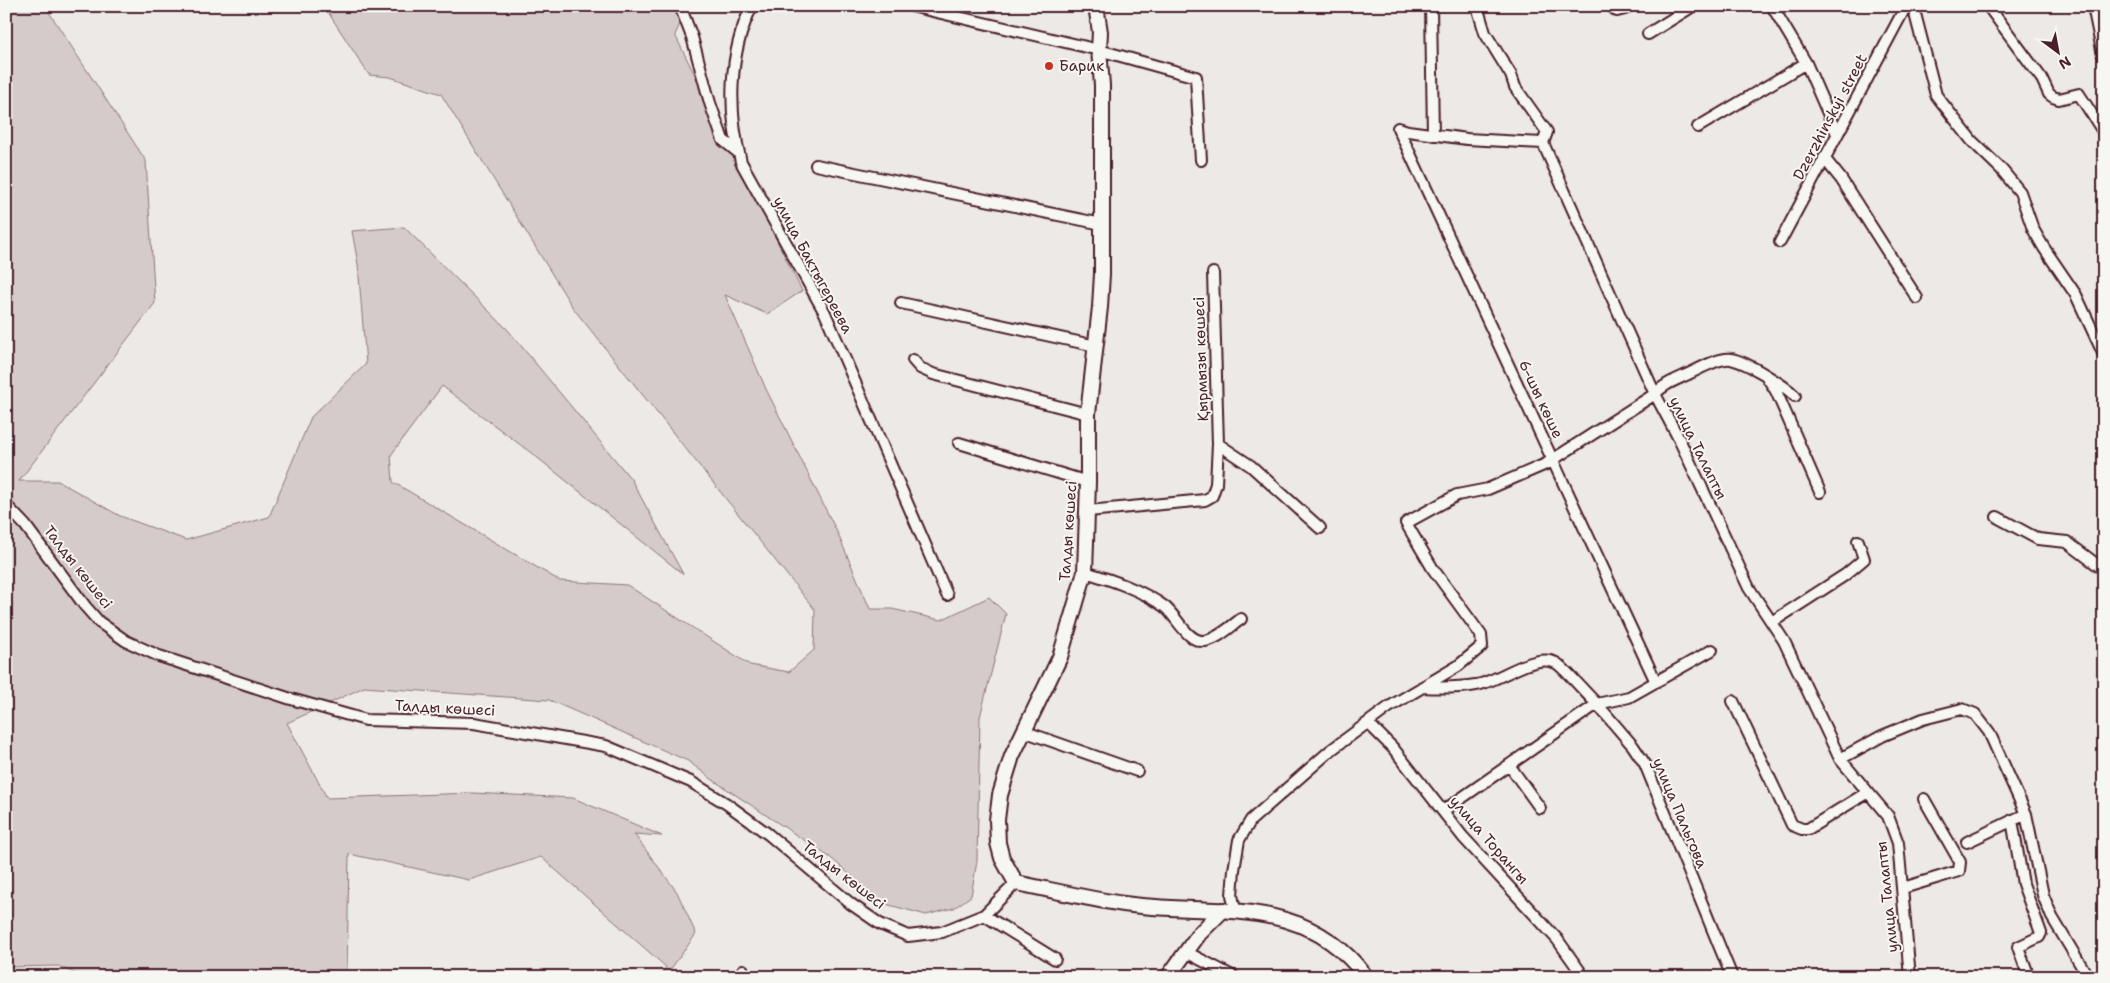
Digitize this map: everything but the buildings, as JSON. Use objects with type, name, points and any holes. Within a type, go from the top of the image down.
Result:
[{"type":"street","name":"улица Бактыгереева","points":[[680,6],[692,37],[710,103],[723,140],[739,153],[741,162],[752,184],[825,313],[947,595]]},
{"type":"street","points":[[739,153],[731,101],[736,59],[752,6]]},
{"type":"street","points":[[911,6],[1100,50],[1196,77],[1201,160]]},
{"type":"street","name":"Талды көшесі","points":[[6,505],[25,525],[99,622],[126,641],[159,656],[291,699],[366,720],[474,723],[606,746],[691,782],[727,804],[768,834],[850,904],[880,924],[908,936],[942,932],[984,916],[1016,883],[1002,858],[998,844],[997,820],[1000,795],[1012,756],[1060,657],[1085,572],[1088,511],[1088,414],[1102,274],[1102,85],[1100,32],[1096,6]]},
{"type":"street","points":[[1431,6],[1432,135],[1487,141],[1545,140]]},
{"type":"street","name":"улица Талапты","points":[[1477,6],[1485,33],[1511,75],[1515,86],[1544,127],[1545,140],[1655,394],[1679,439],[1749,588],[1772,622],[1793,659],[1840,759],[1888,816],[1896,836],[1910,977]]},
{"type":"street","points":[[1611,6],[1617,11],[1625,9],[1627,6]]},
{"type":"street","points":[[1648,34],[1693,6]]},
{"type":"street","points":[[1772,6],[1806,63],[1838,134]]},
{"type":"street","name":"Dzerzhinskyi street","points":[[1780,242],[1906,6]]},
{"type":"street","points":[[1913,6],[1936,95],[1972,141],[2001,169],[2020,192],[2034,229],[2044,248],[2076,295],[2104,355]]},
{"type":"street","points":[[1988,6],[2032,64],[2049,94],[2059,99],[2079,94],[2104,133]]},
{"type":"street","points":[[2093,6],[2104,55]]},
{"type":"street","points":[[1698,128],[1806,63]]},
{"type":"street","name":"6-шы көше","points":[[1432,135],[1408,132],[1398,128],[1656,682]]},
{"type":"street","points":[[1824,158],[1841,179],[1917,298]]},
{"type":"street","points":[[816,165],[1102,224]]},
{"type":"street","name":"Қырмызы көшесі","points":[[1088,511],[1205,500],[1212,496],[1216,484],[1218,444],[1213,273]]},
{"type":"street","points":[[901,303],[1096,346]]},
{"type":"street","points":[[1168,977],[1188,953],[1199,934],[1229,910],[1239,840],[1251,820],[1331,750],[1369,724],[1389,707],[1458,666],[1482,646],[1481,635],[1433,569],[1406,523],[1457,495],[1488,490],[1534,470],[1655,394],[1660,388],[1702,367],[1731,359],[1765,374],[1788,389],[1794,396]]},
{"type":"street","points":[[913,360],[920,368],[933,374],[1088,414]]},
{"type":"street","points":[[1765,374],[1776,391],[1820,492]]},
{"type":"street","points":[[959,443],[1088,482]]},
{"type":"street","points":[[1218,444],[1251,466],[1320,528]]},
{"type":"street","points":[[1997,517],[2038,539],[2067,542],[2104,570]]},
{"type":"street","points":[[1772,622],[1845,576],[1864,559],[1858,541]]},
{"type":"street","points":[[1085,572],[1120,583],[1166,608],[1194,639],[1204,641],[1213,638],[1241,618]]},
{"type":"street","points":[[1443,811],[1597,704],[1629,697],[1712,650]]},
{"type":"street","name":"улица Пальгова","points":[[1421,687],[1452,689],[1477,685],[1536,662],[1547,660],[1557,663],[1597,704],[1633,746],[1645,764],[1732,977]]},
{"type":"street","points":[[1733,701],[1792,825],[1802,829],[1808,828],[1868,792]]},
{"type":"street","points":[[1840,759],[1914,722],[1962,709],[1975,714],[1989,732],[2026,814],[2043,895],[2052,917],[2088,977]]},
{"type":"street","name":"улица Торангы","points":[[1369,724],[1393,748],[1463,837],[1557,939],[1584,977]]},
{"type":"street","points":[[1023,731],[1137,771]]},
{"type":"street","points":[[1509,765],[1540,808]]},
{"type":"street","points":[[1902,888],[1959,871],[1960,862],[1924,799]]},
{"type":"street","points":[[1967,842],[2026,814]]},
{"type":"street","points":[[2012,820],[2023,884],[2042,933],[2039,937],[2018,947],[2029,977]]},
{"type":"street","points":[[1016,883],[1125,904],[1229,910],[1298,923],[1324,936],[1349,957],[1366,977]]},
{"type":"street","points":[[984,916],[1055,959]]},
{"type":"street","points":[[1188,953],[1234,977]]},
{"type":"shaded area","points":[[6,6],[45,6],[146,161],[155,303],[19,481],[58,481],[120,516],[186,540],[269,517],[311,417],[366,364],[358,264],[352,231],[404,227],[508,330],[631,479],[683,574],[534,455],[442,386],[391,455],[393,482],[560,581],[627,585],[750,665],[789,672],[814,650],[815,610],[573,308],[441,94],[390,77],[369,75],[324,6],[688,6],[675,35],[802,291],[767,314],[725,295],[766,389],[837,532],[870,609],[892,609],[941,620],[989,597],[1006,614],[980,717],[977,861],[971,896],[954,908],[926,915],[882,903],[831,858],[713,780],[688,761],[549,700],[364,687],[287,723],[327,798],[473,793],[573,798],[662,836],[634,834],[677,892],[696,934],[665,977],[659,977],[666,967],[541,857],[469,880],[349,854],[347,977],[83,977],[58,966],[6,967]]},
{"type":"place","name":"Барик","points":[[1049,66]]}]
